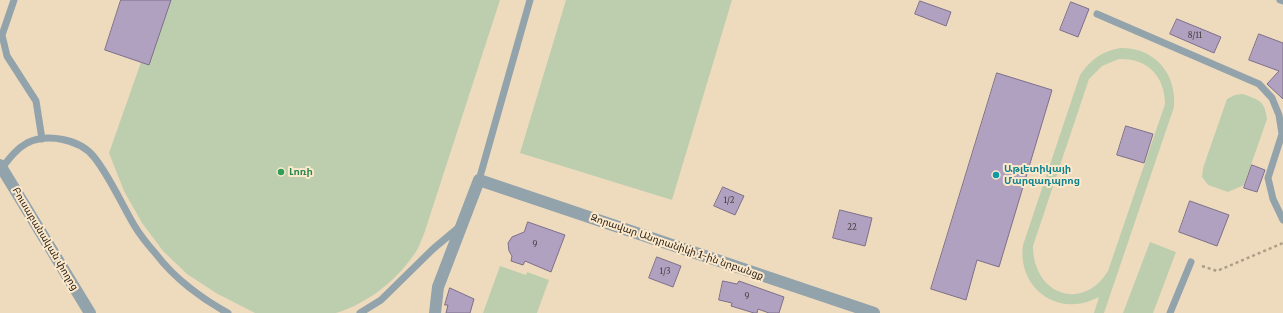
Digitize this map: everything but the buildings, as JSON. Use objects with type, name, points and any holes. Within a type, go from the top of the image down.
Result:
[{"type":"street","name":"Բուսաբանական փողոց","points":[[1,167],[90,313]]},
{"type":"street","points":[[435,313],[438,287],[479,180]]},
{"type":"street","name":"Զորավար Անդրանիկի 1-ին նրբանցք","points":[[479,180],[874,313]]},
{"type":"lane","points":[[14,0],[2,35],[7,56],[36,101],[42,139]]},
{"type":"lane","points":[[479,180],[530,0]]},
{"type":"lane","points":[[1098,14],[1259,84],[1268,93],[1280,115],[1282,134],[1268,178],[1273,199],[1283,220]]},
{"type":"lane","points":[[1,167],[13,153],[28,143],[42,139],[60,139],[77,143],[94,156],[135,226],[157,256],[209,303],[228,313]]},
{"type":"lane","points":[[360,313],[381,300],[433,249],[462,225]]},
{"type":"lane","points":[[1170,313],[1191,262]]},
{"type":"path","points":[[1191,262],[1217,271],[1283,243]]},
{"type":"green space","name":"Լոռի","points":[[121,0],[500,0],[424,234],[415,254],[398,275],[369,298],[336,313],[255,313],[216,293],[187,274],[163,251],[142,223],[124,191],[109,153],[141,62],[105,50]]},
{"type":"green space","points":[[566,0],[732,0],[672,200],[520,153]]},
{"type":"green space","points":[[1114,49],[1132,49],[1143,52],[1153,57],[1161,64],[1172,83],[1174,107],[1104,313],[1094,313],[1099,297],[1088,302],[1064,304],[1053,301],[1043,295],[1035,288],[1029,279],[1024,268],[1022,257],[1023,245],[1080,75],[1097,57]],"holes":[[[1119,59],[1129,59],[1146,65],[1158,77],[1162,85],[1165,104],[1108,271],[1097,284],[1085,292],[1073,294],[1061,292],[1050,286],[1041,276],[1035,263],[1033,246],[1089,79],[1102,66]]]},
{"type":"green space","points":[[1243,94],[1257,100],[1263,105],[1267,119],[1244,185],[1228,192],[1208,185],[1202,177],[1203,168],[1227,99],[1235,95]]},
{"type":"green space","points":[[1150,242],[1176,252],[1153,313],[1123,313]]},
{"type":"green space","points":[[500,266],[526,275],[527,272],[549,280],[537,313],[483,313]]},
{"type":"place","name":"Լոռի","points":[[281,172]]},
{"type":"place","name":"Աթլետիկայի Մարզադպրոց","points":[[996,175]]}]
